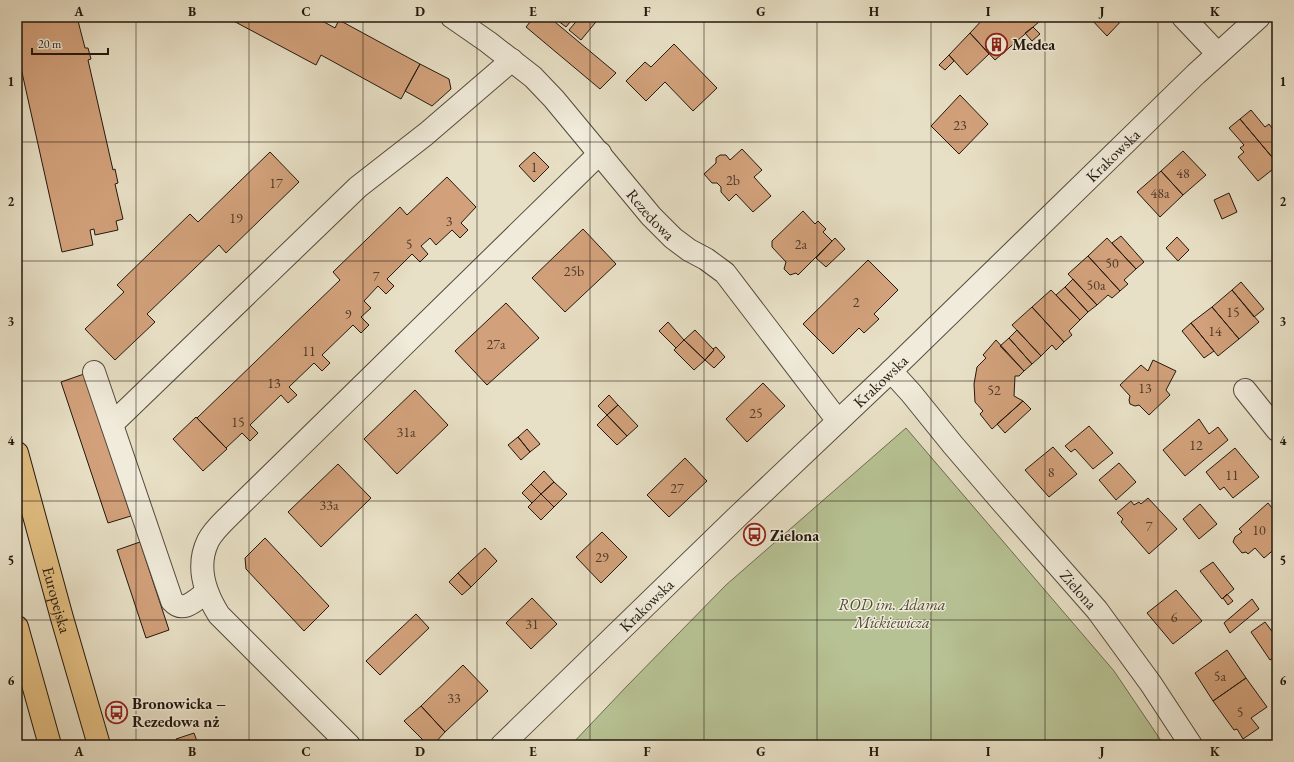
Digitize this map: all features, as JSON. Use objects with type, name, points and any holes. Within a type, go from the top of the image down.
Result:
[{"type":"main road","name":"Europejska","points":[[17,453],[76,668],[99,745]]},
{"type":"main road","points":[[17,627],[50,745]]},
{"type":"street","name":"Rezedowa","points":[[452,17],[512,60],[532,77],[554,99],[650,216],[673,238],[689,250],[706,259],[724,273],[838,421]]},
{"type":"street","points":[[1183,17],[1218,54]]},
{"type":"street","name":"Krakowska","points":[[502,745],[1218,54],[1259,17]]},
{"type":"street","points":[[112,424],[358,187],[426,134],[512,60]]},
{"type":"street","points":[[349,745],[219,615],[206,592],[202,565],[203,555],[208,540],[214,531],[250,494],[600,154]]},
{"type":"street","name":"Zielona","points":[[891,371],[911,393],[972,468],[1098,610],[1151,684],[1191,745]]},
{"type":"street","points":[[94,372],[172,601],[176,606],[187,606],[206,592]]},
{"type":"street","points":[[1245,390],[1277,430]]},
{"type":"green space","name":"ROD im. Adama Mickiewicza","points":[[906,428],[1114,671],[1164,745],[571,745],[726,585]]},
{"type":"building","points":[[17,17],[77,17],[85,48],[88,48],[91,59],[88,60],[113,170],[115,169],[118,183],[115,184],[123,219],[116,221],[118,230],[95,235],[94,229],[90,230],[93,245],[62,252],[17,50]]},
{"type":"building","points":[[226,17],[315,17],[335,28],[339,20],[420,64],[401,99],[321,55],[316,65]]},
{"type":"building","points":[[534,17],[549,17],[616,73],[600,89],[526,27]]},
{"type":"building","points":[[553,17],[574,17],[566,27]]},
{"type":"building","points":[[580,17],[600,17],[581,40],[569,30]]},
{"type":"building","points":[[793,17],[803,17],[797,22]]},
{"type":"building","name":"Medea","points":[[985,17],[1036,17],[1040,21],[995,60],[970,33]]},
{"type":"building","points":[[1089,17],[1125,17],[1107,36]]},
{"type":"building","points":[[1033,27],[1040,34],[1032,41],[1025,33]]},
{"type":"building","points":[[970,33],[989,54],[967,75],[949,55]]},
{"type":"building","points":[[674,44],[717,88],[693,111],[665,82],[646,101],[626,81],[645,62],[651,67]]},
{"type":"building","points":[[949,55],[954,61],[945,70],[939,65]]},
{"type":"building","points":[[420,64],[449,79],[451,89],[432,106],[405,91]]},
{"type":"building","points":[[960,95],[988,124],[959,154],[931,126]]},
{"type":"building","points":[[1251,110],[1265,127],[1269,124],[1272,128],[1277,124],[1277,163],[1240,119]]},
{"type":"building","points":[[1240,119],[1277,163],[1277,166],[1258,181],[1238,157],[1244,152],[1240,148],[1244,145],[1229,128]]},
{"type":"building","points":[[742,149],[762,170],[754,177],[771,196],[753,212],[736,194],[729,201],[721,192],[721,187],[717,183],[712,183],[704,174],[716,163],[716,158],[720,155],[726,155],[730,160]]},
{"type":"building","points":[[1183,151],[1206,175],[1183,195],[1161,171]]},
{"type":"building","points":[[270,152],[299,182],[226,253],[219,245],[147,314],[155,322],[115,360],[85,329],[124,292],[117,285],[190,214],[198,222]]},
{"type":"building","points":[[534,152],[549,167],[534,182],[519,166]]},
{"type":"building","points":[[1161,171],[1183,195],[1160,217],[1137,192]]},
{"type":"building","points":[[447,177],[476,207],[461,223],[468,230],[460,238],[452,230],[436,245],[430,238],[421,246],[428,254],[420,262],[412,254],[387,279],[394,286],[386,294],[378,286],[364,301],[371,308],[361,317],[369,325],[361,333],[353,325],[322,355],[330,363],[322,371],[314,363],[289,387],[297,395],[288,403],[281,395],[250,425],[258,433],[250,441],[242,433],[226,448],[197,418],[340,280],[333,272],[400,207],[407,215]]},
{"type":"building","points":[[1229,193],[1237,212],[1222,219],[1214,200]]},
{"type":"building","points":[[803,211],[815,224],[818,221],[826,229],[823,232],[832,241],[798,275],[796,273],[790,275],[784,269],[786,262],[772,247],[772,241]]},
{"type":"building","points":[[583,229],[616,264],[565,312],[532,278]]},
{"type":"building","points":[[1121,236],[1144,262],[1136,269],[1112,243]]},
{"type":"building","points":[[1177,237],[1189,250],[1178,261],[1166,248]]},
{"type":"building","points":[[835,238],[845,249],[826,267],[816,258]]},
{"type":"building","points":[[1107,238],[1136,269],[1124,280],[1128,284],[1120,291],[1088,256]]},
{"type":"building","points":[[1088,256],[1120,291],[1112,298],[1108,295],[1097,305],[1068,274]]},
{"type":"building","points":[[868,260],[898,290],[874,314],[879,319],[864,333],[859,328],[833,354],[803,324]]},
{"type":"building","points":[[1073,279],[1097,305],[1088,312],[1065,287]]},
{"type":"building","points":[[1241,282],[1264,309],[1254,317],[1232,290]]},
{"type":"building","points":[[1065,287],[1088,312],[1080,320],[1056,295]]},
{"type":"building","points":[[1051,290],[1080,320],[1069,331],[1072,335],[1064,342],[1032,307]]},
{"type":"building","points":[[1232,290],[1259,322],[1239,339],[1212,307]]},
{"type":"building","points":[[506,303],[539,338],[487,385],[455,351]]},
{"type":"building","points":[[1032,307],[1064,342],[1056,350],[1052,345],[1041,356],[1012,325]]},
{"type":"building","points":[[1212,307],[1239,339],[1218,356],[1191,323]]},
{"type":"building","points":[[668,322],[684,340],[676,348],[659,331]]},
{"type":"building","points":[[1191,323],[1214,351],[1204,358],[1182,331]]},
{"type":"building","points":[[695,330],[714,350],[705,360],[684,340]]},
{"type":"building","points":[[1017,330],[1041,356],[1032,364],[1009,338]]},
{"type":"building","points":[[1009,338],[1032,364],[1024,371],[1000,346]]},
{"type":"building","points":[[684,340],[705,360],[694,370],[674,350]]},
{"type":"building","points":[[996,340],[1024,371],[1019,376],[1015,376],[1014,396],[1023,401],[992,429],[980,414],[983,411],[975,402],[974,384],[977,367],[986,358],[983,355]]},
{"type":"building","points":[[716,347],[725,357],[714,368],[705,360]]},
{"type":"building","points":[[1153,360],[1176,371],[1166,390],[1170,395],[1149,415],[1139,405],[1135,406],[1130,404],[1130,396],[1120,385],[1141,365],[1148,371]]},
{"type":"building","points":[[84,374],[131,516],[108,523],[61,382]]},
{"type":"building","points":[[763,383],[785,406],[747,442],[726,419]]},
{"type":"building","points":[[415,390],[448,425],[397,474],[364,439]]},
{"type":"building","points":[[609,395],[618,405],[607,415],[598,406]]},
{"type":"building","points":[[1023,401],[1031,409],[1005,433],[997,424]]},
{"type":"building","points":[[618,405],[638,426],[627,436],[607,415]]},
{"type":"building","points":[[607,415],[627,436],[617,445],[597,425]]},
{"type":"building","points":[[196,417],[227,449],[203,471],[173,439]]},
{"type":"building","points":[[1199,419],[1209,434],[1218,427],[1228,440],[1185,476],[1163,450]]},
{"type":"building","points":[[1089,426],[1113,453],[1093,469],[1075,449],[1071,452],[1065,446]]},
{"type":"building","points":[[527,429],[540,444],[530,452],[518,437]]},
{"type":"building","points":[[518,437],[530,452],[521,460],[508,445]]},
{"type":"building","points":[[1053,447],[1077,474],[1049,497],[1025,470]]},
{"type":"building","points":[[1235,448],[1259,477],[1233,498],[1224,487],[1220,490],[1206,472]]},
{"type":"building","points":[[685,458],[707,481],[669,517],[647,495]]},
{"type":"building","points":[[1119,463],[1136,482],[1116,500],[1099,480]]},
{"type":"building","points":[[338,464],[371,498],[321,547],[288,512]]},
{"type":"building","points":[[544,471],[554,482],[541,494],[531,484]]},
{"type":"building","points":[[554,482],[567,494],[554,507],[541,494]]},
{"type":"building","points":[[531,484],[541,494],[532,503],[522,493]]},
{"type":"building","points":[[541,494],[554,507],[541,520],[528,507]]},
{"type":"building","points":[[1148,498],[1177,529],[1149,554],[1121,522],[1123,519],[1117,513],[1131,501],[1134,505],[1139,502],[1141,504]]},
{"type":"building","points":[[1268,503],[1277,514],[1277,547],[1264,558],[1255,548],[1248,554],[1246,552],[1242,553],[1233,542],[1235,537],[1242,532],[1239,529]]},
{"type":"building","points":[[1200,504],[1217,524],[1199,539],[1183,519]]},
{"type":"building","points":[[602,532],[627,557],[601,583],[576,557]]},
{"type":"building","points":[[265,538],[329,606],[304,631],[246,569],[245,558]]},
{"type":"building","points":[[140,542],[169,630],[146,638],[117,550]]},
{"type":"building","points":[[485,548],[497,561],[471,587],[458,573]]},
{"type":"building","points":[[1213,562],[1234,589],[1222,599],[1200,571]]},
{"type":"building","points":[[458,573],[471,587],[462,595],[449,582]]},
{"type":"building","points":[[1176,590],[1202,621],[1173,644],[1147,613]]},
{"type":"building","points":[[1227,594],[1233,601],[1228,605],[1223,598]]},
{"type":"building","points":[[532,598],[557,624],[531,649],[506,623]]},
{"type":"building","points":[[1252,599],[1259,609],[1230,633],[1224,623]]},
{"type":"building","points":[[416,614],[429,628],[380,675],[366,661]]},
{"type":"building","points":[[1265,622],[1277,638],[1277,655],[1270,660],[1251,632]]},
{"type":"building","points":[[1227,650],[1246,678],[1213,701],[1195,673]]},
{"type":"building","points":[[463,665],[488,691],[445,732],[421,706]]},
{"type":"building","points":[[1246,678],[1267,707],[1251,718],[1259,728],[1243,739],[1237,729],[1234,730],[1213,701]]},
{"type":"building","points":[[421,706],[445,732],[433,745],[428,745],[404,721]]},
{"type":"building","points":[[194,733],[198,744],[178,745],[176,739]]},
{"type":"place","name":"Medea","points":[[997,44]]},
{"type":"place","name":"Zielona","points":[[755,535]]},
{"type":"place","name":"Bronowicka – Rezedowa nż","points":[[117,712]]}]
